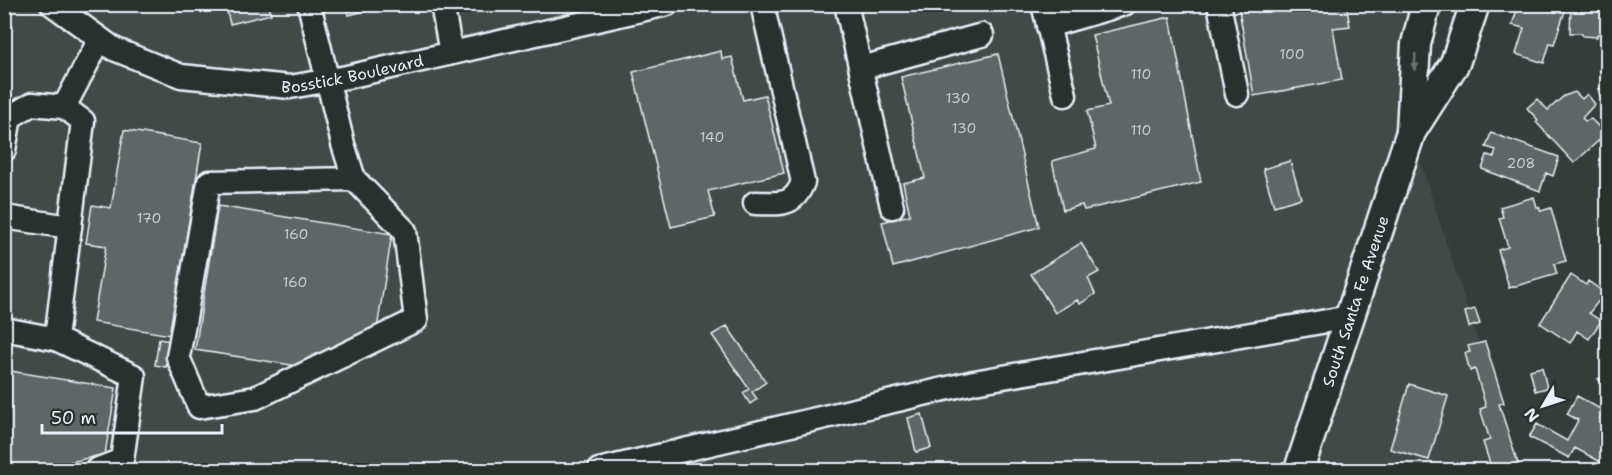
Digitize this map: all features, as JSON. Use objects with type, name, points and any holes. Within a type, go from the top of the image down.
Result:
[{"type":"main road","name":"South Santa Fe Avenue","points":[[1411,132],[1416,44],[1426,4]]},
{"type":"main road","name":"South Santa Fe Avenue","points":[[1299,471],[1411,132],[1455,63],[1475,4]]},
{"type":"street","name":"Bosstick Boulevard","points":[[52,4],[114,49],[181,76],[290,87],[667,4]]},
{"type":"street","points":[[309,4],[343,144],[354,178],[405,231],[416,320],[255,398],[199,407],[178,357],[209,182],[354,178]]},
{"type":"street","points":[[442,4],[452,53]]},
{"type":"street","points":[[755,203],[788,202],[798,195],[803,182],[762,4]]},
{"type":"street","points":[[846,4],[892,207]]},
{"type":"street","points":[[1065,95],[1045,15],[1124,4]]},
{"type":"street","points":[[1220,4],[1237,94]]},
{"type":"street","points":[[861,68],[982,35]]},
{"type":"street","points":[[64,107],[100,39]]},
{"type":"street","points":[[4,150],[10,117],[32,104],[64,107],[83,121],[56,339]]},
{"type":"street","points":[[4,217],[70,227]]},
{"type":"street","points":[[599,471],[974,382],[1350,317]]},
{"type":"street","points":[[4,329],[56,339],[134,376],[122,460],[96,471]]},
{"type":"shaded area","points":[[4,5],[1437,5],[1411,132],[1519,470],[5,470]]},
{"type":"building","points":[[179,4],[215,4],[181,12]]},
{"type":"building","points":[[225,4],[269,4],[271,14],[230,24]]},
{"type":"building","points":[[346,4],[393,4],[349,15]]},
{"type":"building","points":[[1238,4],[1346,4],[1350,26],[1333,28],[1342,80],[1254,96]]},
{"type":"building","points":[[1519,4],[1567,5],[1554,44],[1550,43],[1544,63],[1516,54],[1524,28],[1512,25]]},
{"type":"building","points":[[1571,4],[1608,4],[1608,35],[1597,34],[1597,37],[1570,33]]},
{"type":"building","points":[[1170,17],[1201,182],[1084,210],[1082,205],[1063,210],[1052,161],[1096,149],[1087,111],[1109,106],[1092,35]]},
{"type":"building","points":[[721,51],[722,59],[732,57],[743,100],[765,95],[784,173],[708,191],[715,217],[671,227],[633,72]]},
{"type":"building","points":[[998,54],[1039,227],[893,267],[882,222],[910,215],[903,183],[925,178],[901,77]]},
{"type":"building","points":[[1608,86],[1608,121],[1598,89]]},
{"type":"building","points":[[1575,92],[1582,99],[1587,94],[1595,104],[1582,118],[1585,121],[1591,119],[1606,134],[1574,163],[1536,122],[1538,120],[1527,108],[1537,99],[1548,110],[1564,96]]},
{"type":"building","points":[[124,130],[202,143],[170,335],[93,322],[106,246],[86,243],[92,205],[111,208]]},
{"type":"building","points":[[1491,133],[1559,157],[1553,176],[1546,173],[1540,191],[1482,169],[1487,155],[1494,157],[1496,150],[1486,147]]},
{"type":"building","points":[[1290,161],[1301,198],[1274,206],[1263,169]]},
{"type":"building","points":[[1534,197],[1541,211],[1551,208],[1566,261],[1554,264],[1557,274],[1509,288],[1498,250],[1508,247],[1499,218],[1503,217],[1500,207]]},
{"type":"building","points":[[218,206],[392,234],[377,329],[304,367],[195,350]]},
{"type":"building","points":[[1081,243],[1099,272],[1088,278],[1095,294],[1080,304],[1077,300],[1055,313],[1031,274]]},
{"type":"building","points":[[1571,275],[1586,285],[1588,281],[1605,293],[1589,313],[1601,321],[1589,339],[1577,331],[1570,343],[1540,323]]},
{"type":"building","points":[[1475,309],[1480,324],[1469,327],[1465,312]]},
{"type":"building","points":[[727,326],[766,382],[752,392],[757,399],[750,404],[743,393],[749,389],[712,335]]},
{"type":"building","points":[[159,339],[170,341],[166,367],[155,365]]},
{"type":"building","points":[[1485,342],[1504,403],[1499,404],[1520,470],[1492,470],[1483,442],[1490,440],[1480,409],[1486,407],[1475,369],[1470,371],[1465,353],[1470,352],[1468,346]]},
{"type":"building","points":[[1542,367],[1547,388],[1535,391],[1530,370]]},
{"type":"building","points":[[4,370],[116,388],[105,454],[37,470],[4,470]]},
{"type":"building","points":[[1608,376],[1608,390],[1598,379]]},
{"type":"building","points":[[1409,384],[1448,396],[1429,460],[1390,449]]},
{"type":"building","points":[[1577,396],[1604,411],[1600,418],[1608,422],[1608,466],[1575,448],[1569,458],[1529,437],[1537,424],[1567,441],[1578,420],[1567,414]]},
{"type":"building","points":[[922,414],[931,448],[916,452],[908,418]]}]
